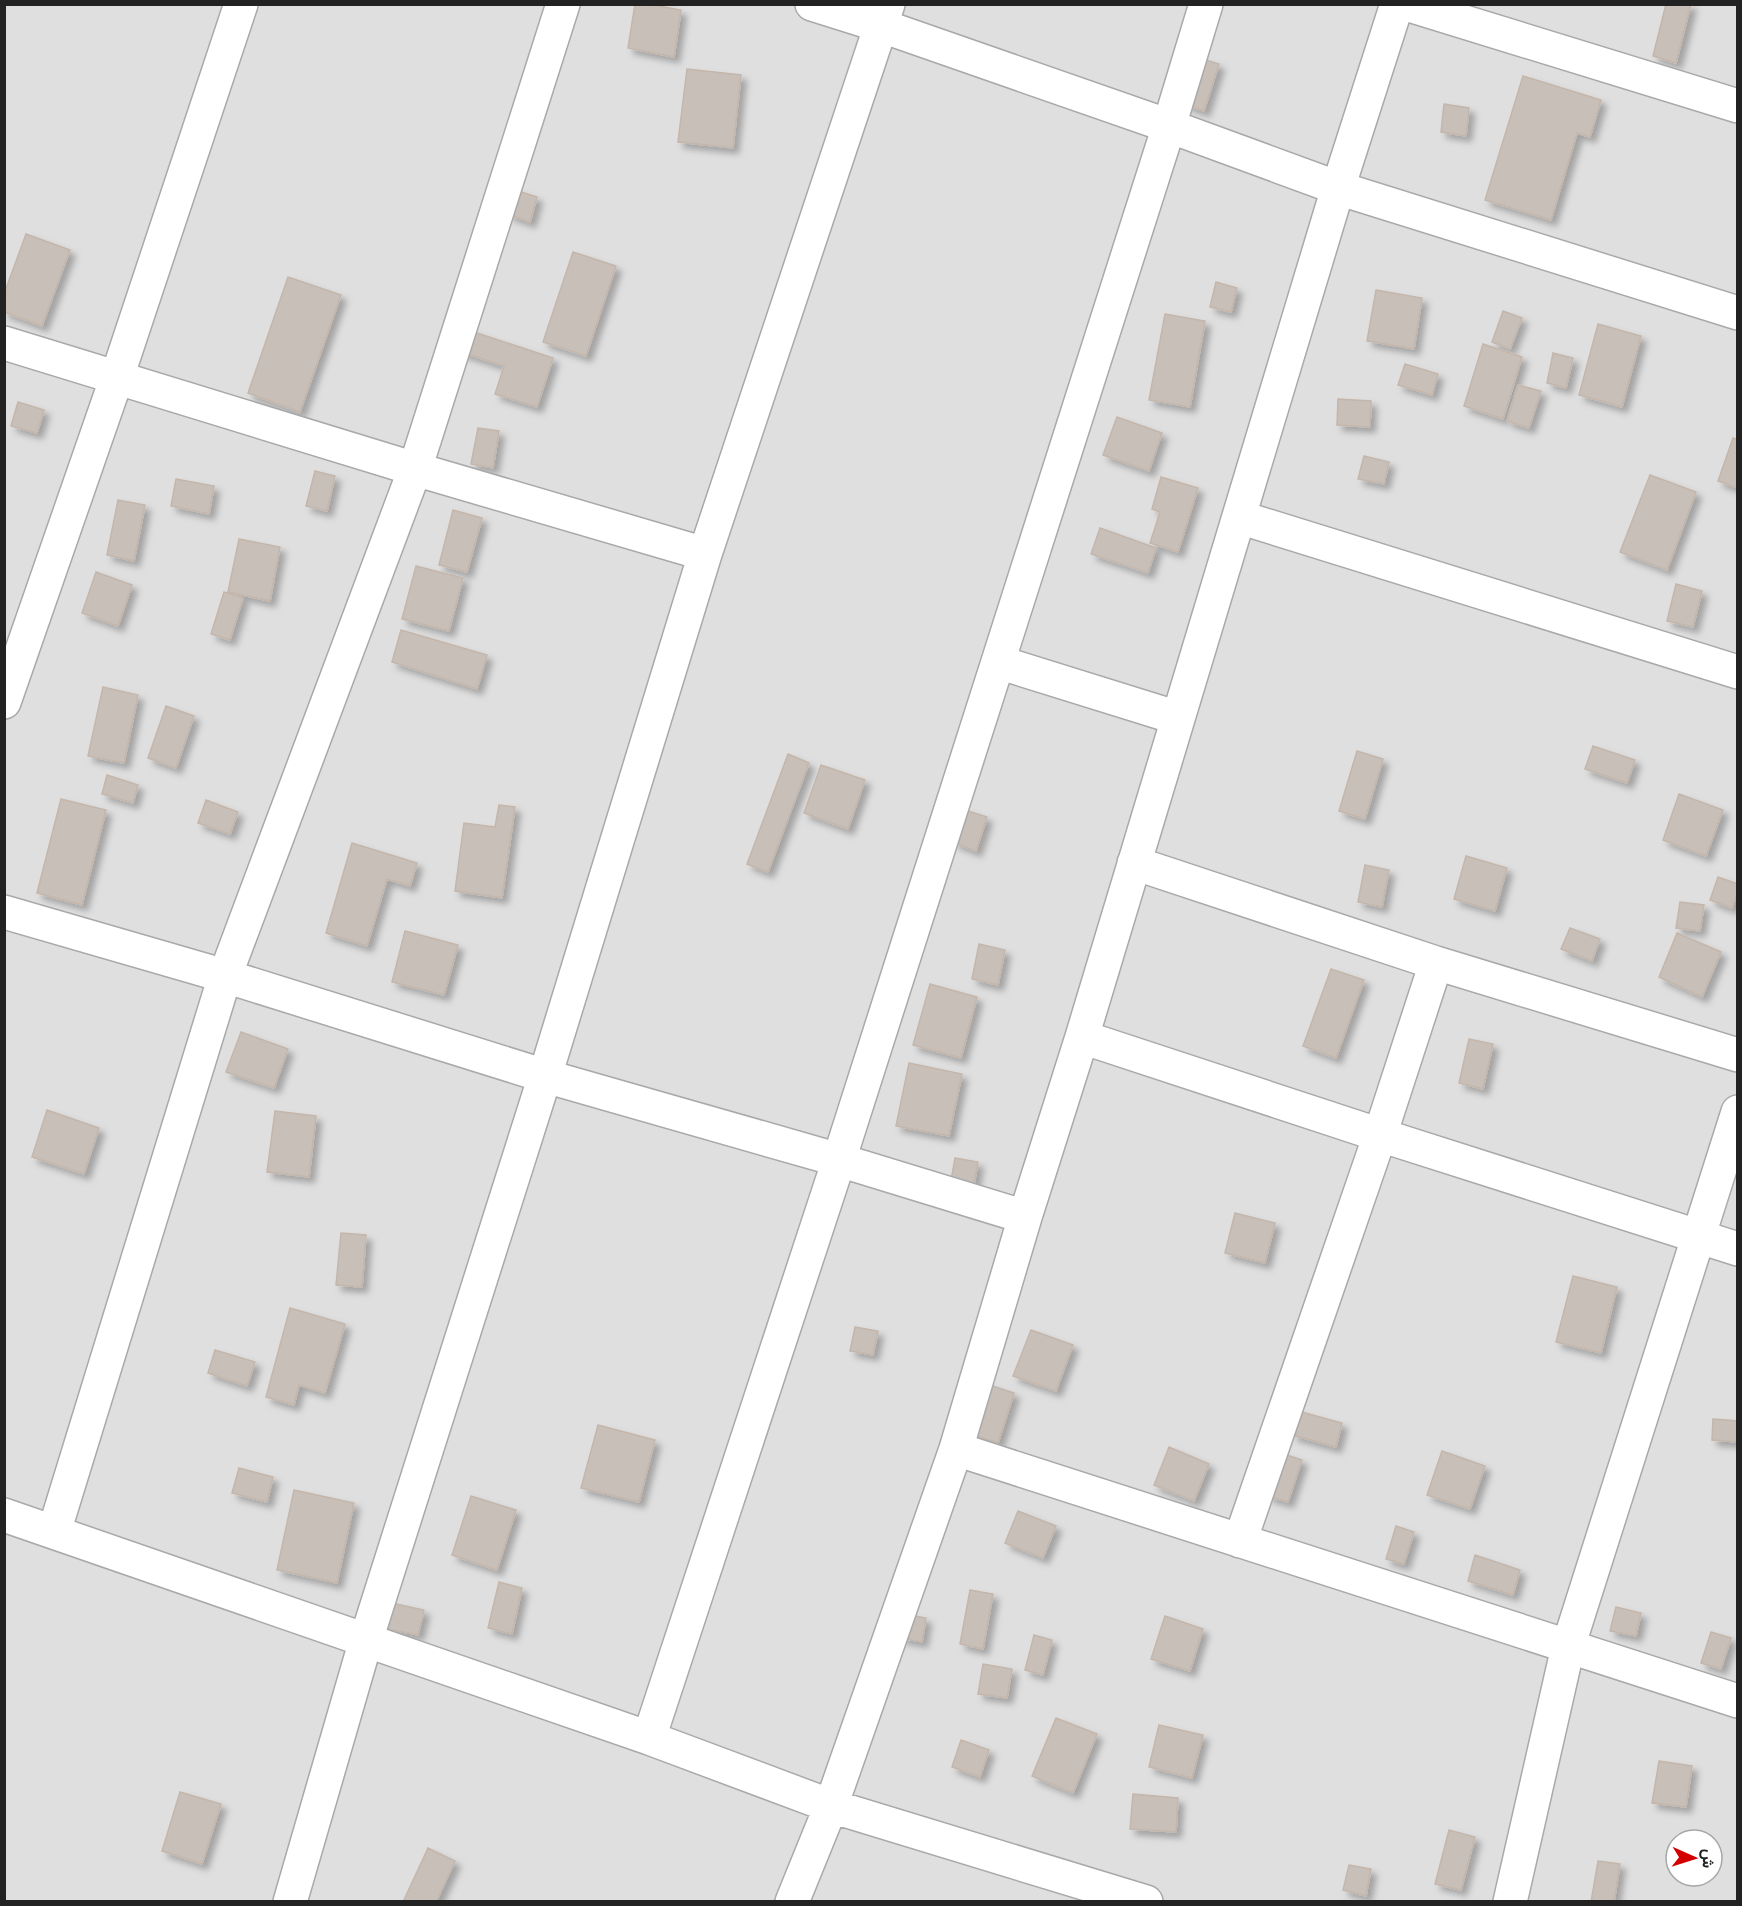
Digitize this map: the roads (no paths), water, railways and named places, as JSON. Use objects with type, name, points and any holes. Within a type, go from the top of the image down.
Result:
[{"type":"street","points":[[4,702],[117,377],[241,4]]},
{"type":"street","points":[[54,1532],[225,976],[415,469],[563,4]]},
{"type":"street","points":[[812,4],[885,15],[1169,126],[1338,188],[1737,313]]},
{"type":"street","points":[[649,1738],[839,1160],[1206,4]]},
{"type":"street","points":[[792,1902],[831,1806],[956,1449],[1338,188],[1397,4]]},
{"type":"street","points":[[1406,4],[1737,106]]},
{"type":"street","points":[[290,1902],[366,1640],[545,1076],[705,554],[885,15]]},
{"type":"street","points":[[4,343],[415,469],[705,554]]},
{"type":"street","points":[[1239,517],[1737,672]]},
{"type":"street","points":[[998,662],[1178,718]]},
{"type":"street","points":[[1134,863],[1436,963],[1737,1055]]},
{"type":"street","points":[[4,912],[225,976],[545,1076],[839,1160],[1025,1217]]},
{"type":"street","points":[[1240,1541],[1380,1135],[1436,963]]},
{"type":"street","points":[[1082,1037],[1737,1249]]},
{"type":"street","points":[[1510,1902],[1568,1647],[1737,1112]]},
{"type":"street","points":[[956,1449],[1737,1701]]},
{"type":"street","points":[[4,1515],[649,1738],[831,1806],[1146,1902]]}]
